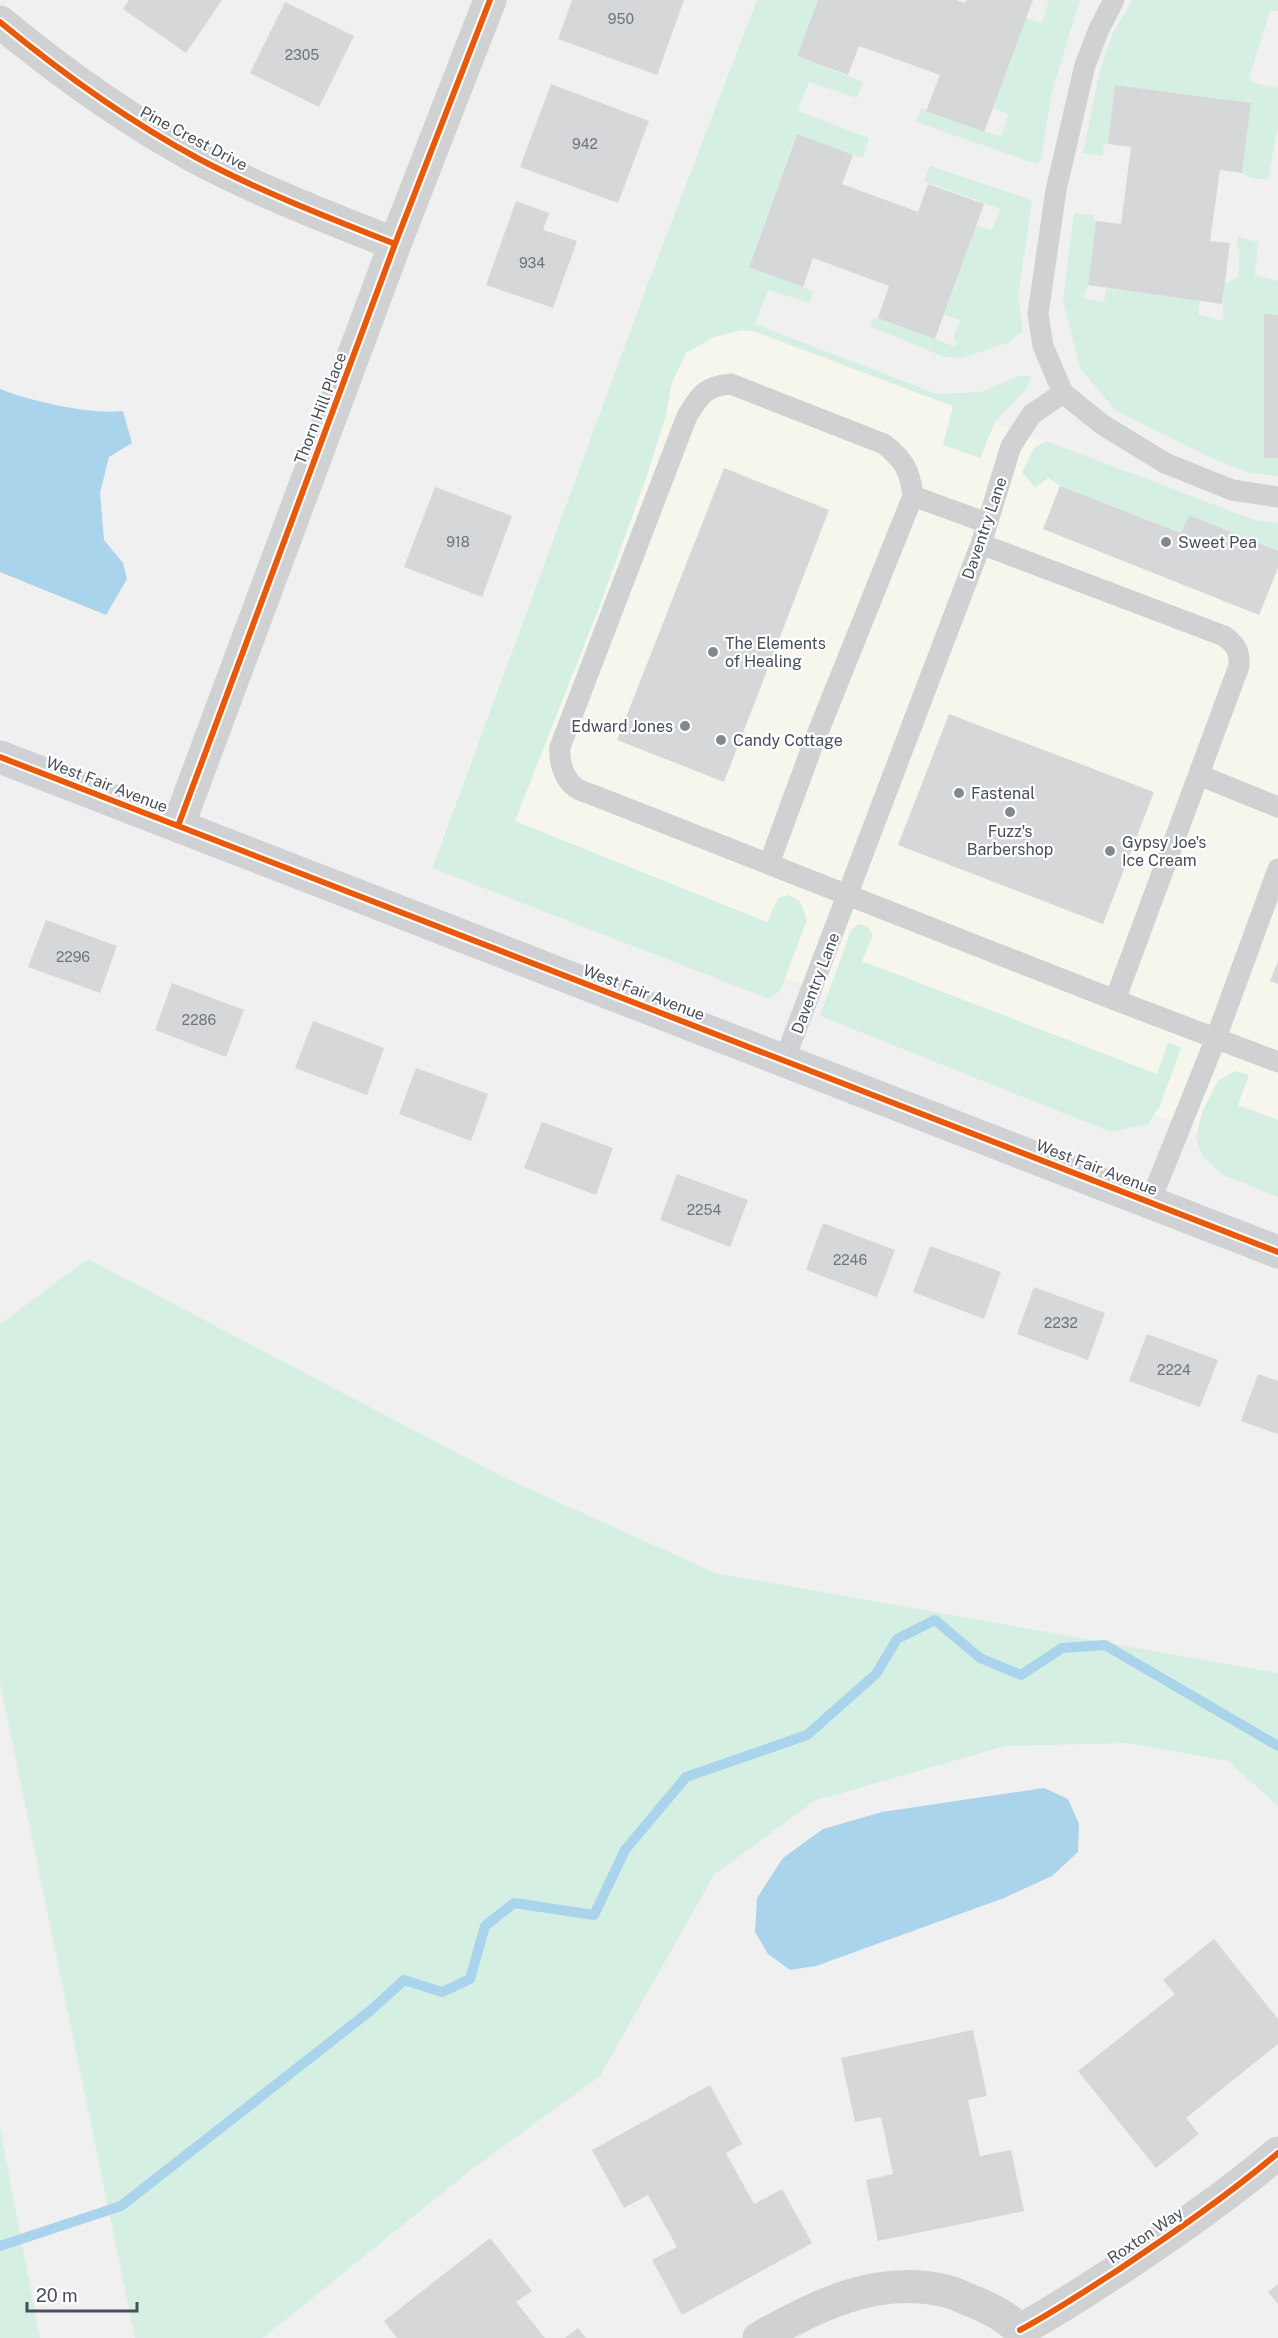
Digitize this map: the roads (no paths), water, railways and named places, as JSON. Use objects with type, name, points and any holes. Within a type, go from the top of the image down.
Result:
[{"type":"street","name":"Thorn Hill Place","points":[[178,826],[395,244],[490,0]]},
{"type":"street","name":"Pine Crest Drive","points":[[0,22],[58,70],[133,121],[200,159],[273,194],[395,244]]},
{"type":"street","name":"West Fair Avenue","points":[[0,757],[1278,1252]]},
{"type":"street","name":"Roxton Way","points":[[1022,2334],[1155,2246],[1237,2188],[1278,2153]]},
{"type":"street","points":[[759,2338],[806,2311],[858,2292],[892,2286],[942,2290],[991,2309],[1022,2334]]},
{"type":"lane","points":[[1114,0],[1099,29],[1085,65],[1056,190],[1038,314],[1043,346],[1063,393],[1103,425],[1165,463],[1232,490],[1278,496]]},
{"type":"lane","points":[[769,864],[812,747],[913,496],[910,474],[897,455],[884,444],[731,384],[715,385],[699,396],[687,416],[560,747],[559,759],[565,774],[575,787],[848,896],[1278,1062]]},
{"type":"lane","name":"Daventry Lane","points":[[784,1061],[981,544],[1011,446],[1032,414],[1063,393]]},
{"type":"lane","points":[[913,496],[987,523]]},
{"type":"lane","points":[[981,544],[1224,636],[1236,644],[1240,654],[1239,666],[1115,1000]]},
{"type":"lane","points":[[1198,775],[1278,807]]},
{"type":"lane","points":[[1150,1202],[1216,1038],[1278,869]]},
{"type":"water","points":[[0,389],[61,406],[94,411],[123,411],[132,443],[109,457],[100,493],[104,540],[123,563],[127,579],[106,615],[0,572]]},
{"type":"water","points":[[1044,1788],[1068,1799],[1079,1824],[1078,1852],[1052,1876],[1004,1898],[816,1966],[790,1970],[768,1954],[755,1932],[757,1898],[783,1858],[823,1829],[882,1812]]},
{"type":"waterway","points":[[0,2246],[121,2206],[370,2011],[404,1980],[442,1992],[470,1979],[485,1926],[514,1903],[594,1915],[625,1850],[686,1777],[807,1735],[876,1674],[897,1639],[935,1620],[980,1658],[1021,1675],[1062,1648],[1105,1645],[1278,1746]]},
{"type":"place","name":"Sweet Pea","points":[[1166,542]]},
{"type":"place","name":"The Elements of Healing","points":[[713,652]]},
{"type":"place","name":"Edward Jones","points":[[685,726]]},
{"type":"place","name":"Candy Cottage","points":[[721,740]]},
{"type":"place","name":"Fastenal","points":[[959,793]]},
{"type":"place","name":"Fuzz's Barbershop","points":[[1010,812]]},
{"type":"place","name":"Gypsy Joe's Ice Cream","points":[[1110,851]]}]
